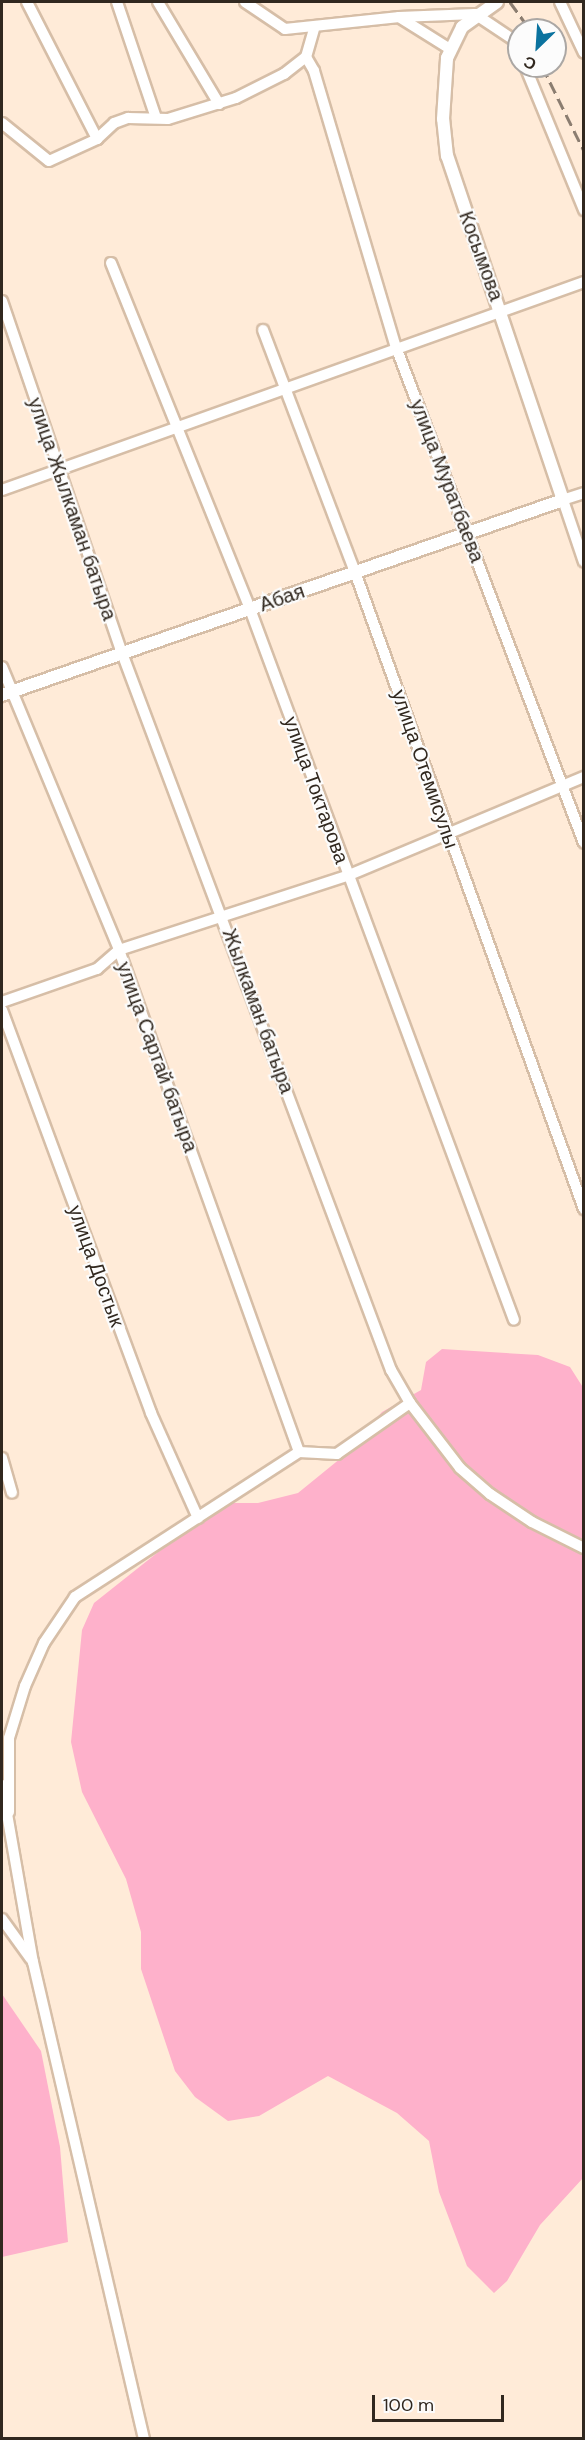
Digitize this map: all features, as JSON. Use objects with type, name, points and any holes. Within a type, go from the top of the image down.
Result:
[{"type":"street","points":[[27,2],[97,139]]},
{"type":"street","points":[[117,2],[156,118]]},
{"type":"street","points":[[158,2],[219,104]]},
{"type":"street","points":[[245,2],[285,29],[314,29],[399,17],[475,14],[497,2]]},
{"type":"street","points":[[560,2],[584,53]]},
{"type":"street","points":[[475,14],[507,35]]},
{"type":"street","name":"Косымова","points":[[475,14],[462,27],[450,49],[443,85],[447,156],[501,310],[563,500]]},
{"type":"street","points":[[399,17],[450,49]]},
{"type":"street","points":[[2,123],[50,161],[97,139],[128,118],[168,119],[219,104],[273,81],[306,57],[314,29]]},
{"type":"street","name":"улица Муратбаева","points":[[306,57],[314,71],[396,347],[584,843]]},
{"type":"street","points":[[530,78],[584,210]]},
{"type":"street","name":"улица Токтарова","points":[[111,263],[250,609],[347,876],[514,1320]]},
{"type":"street","points":[[2,490],[284,386],[584,282]]},
{"type":"street","name":"улица Жылкаман батыра","points":[[2,301],[122,653]]},
{"type":"street","name":"улица Отемисулы","points":[[263,330],[355,572],[447,834],[584,1209]]},
{"type":"street","points":[[584,493],[563,500],[584,562]]},
{"type":"street","name":"Абая","points":[[6,693],[563,500]]},
{"type":"street","name":"Жылкаман батыра","points":[[122,653],[391,1370],[410,1402],[460,1468],[490,1494],[532,1522],[584,1548]]},
{"type":"street","name":"улица Сартай батыра","points":[[2,667],[6,693],[119,950],[299,1452]]},
{"type":"street","points":[[2,1002],[97,969],[119,950],[347,876],[584,777]]},
{"type":"street","name":"улица Достык","points":[[2,1010],[151,1413],[198,1518]]},
{"type":"street","points":[[9,1812],[9,1738],[44,1643],[75,1598],[299,1452],[337,1454],[410,1402]]},
{"type":"street","points":[[2,1458],[12,1492]]},
{"type":"street","points":[[2,1785],[9,1812],[33,1962],[144,2439]]},
{"type":"street","points":[[2,1919],[33,1962]]},
{"type":"shaded area","points":[[442,1349],[538,1355],[570,1367],[584,1389],[583,2178],[540,2225],[507,2281],[494,2293],[467,2266],[439,2192],[429,2141],[397,2113],[328,2076],[259,2116],[228,2121],[195,2097],[175,2071],[141,1969],[141,1932],[126,1879],[82,1792],[71,1742],[82,1630],[94,1603],[220,1503],[258,1503],[298,1493],[341,1458],[382,1412],[421,1390],[426,1362]]},
{"type":"shaded area","points":[[2,1994],[41,2051],[60,2147],[68,2242],[2,2257]]},
{"type":"railway","points":[[510,2],[521,18]]},
{"type":"railway","points":[[548,78],[584,151]]}]
